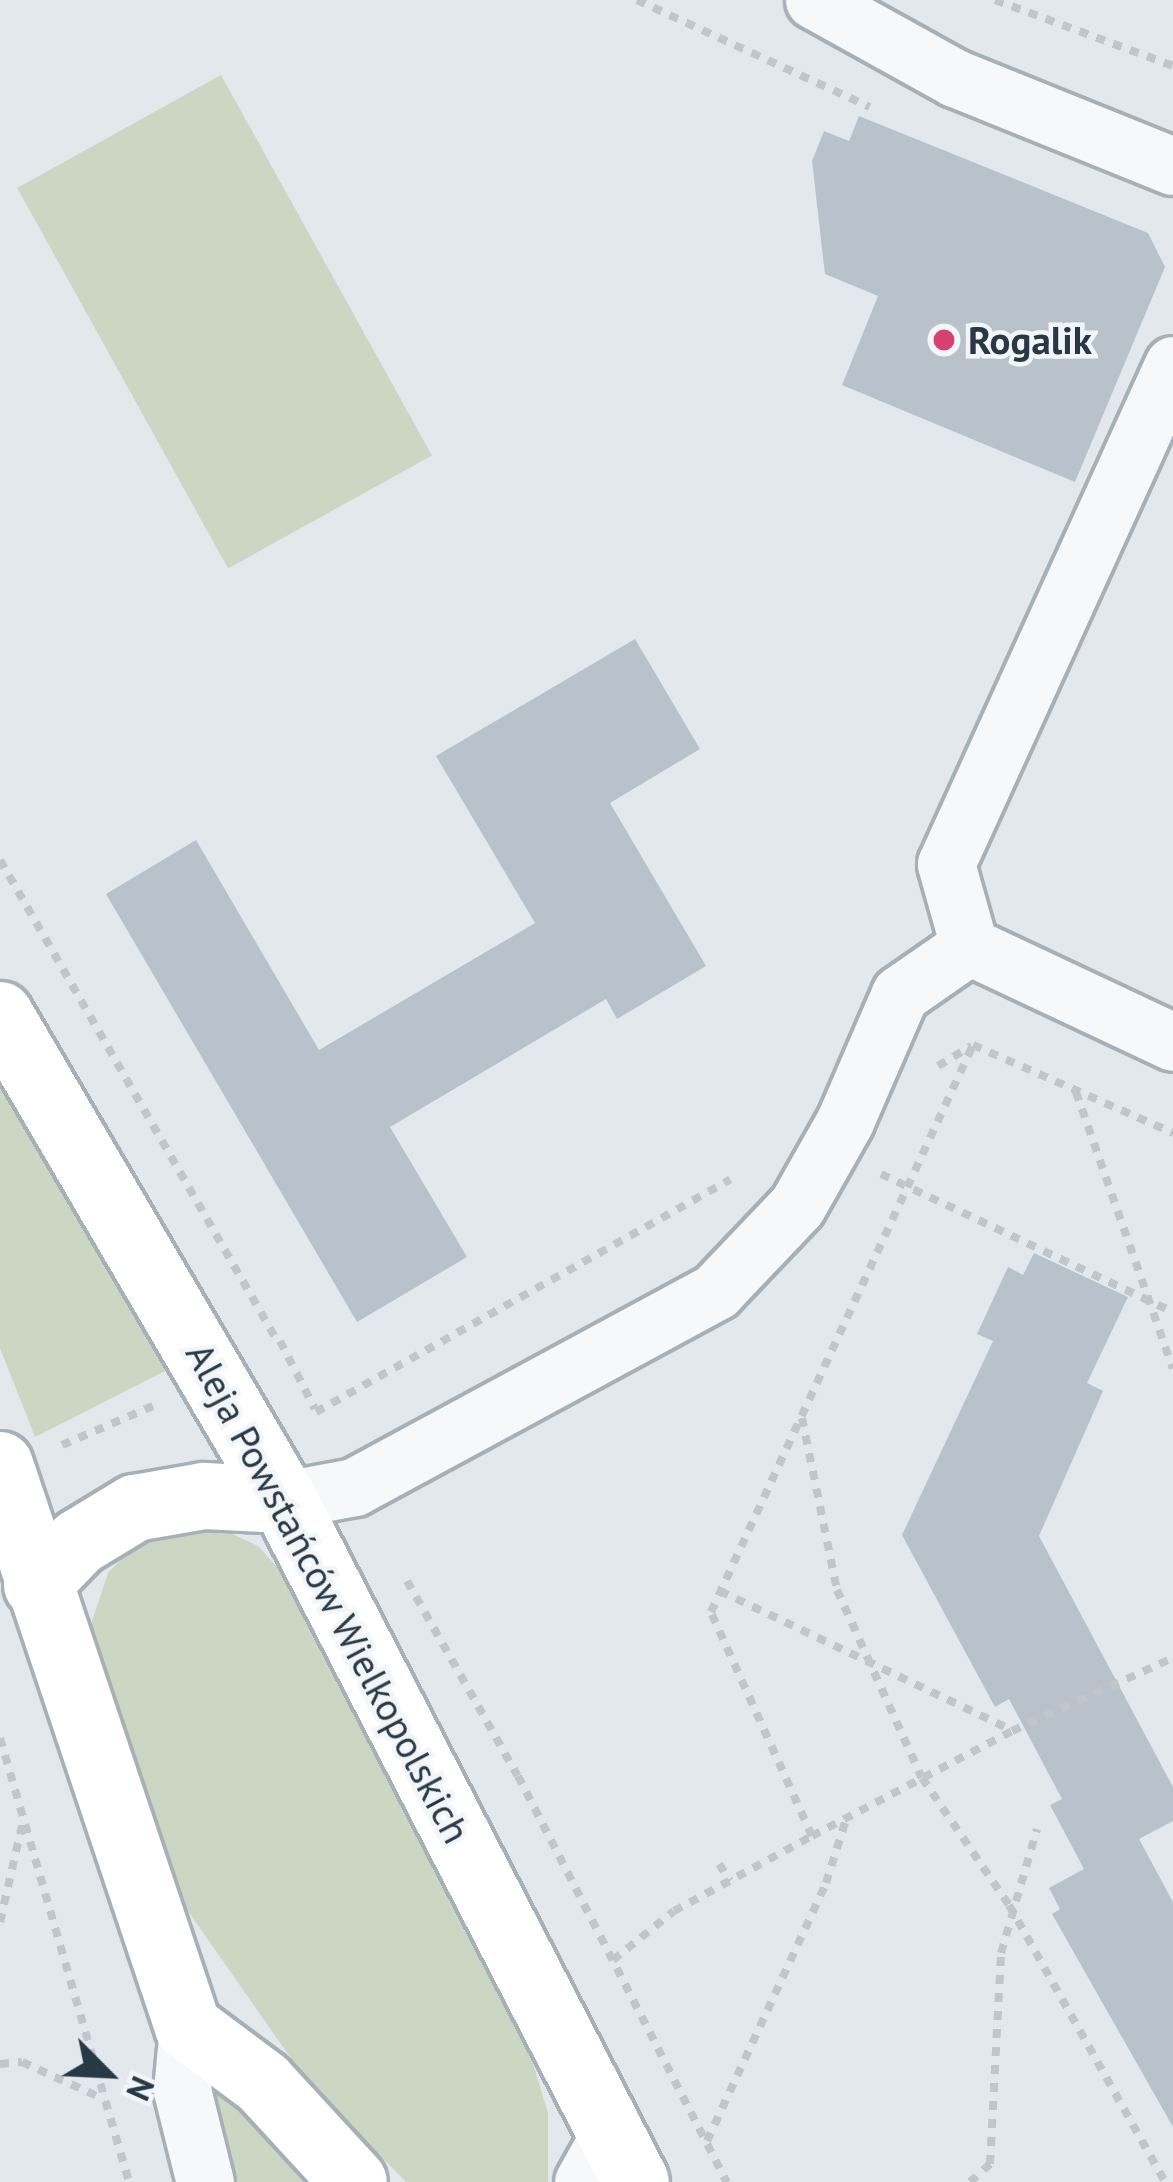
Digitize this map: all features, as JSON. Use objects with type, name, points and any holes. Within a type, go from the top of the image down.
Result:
[{"type":"main road","name":"Aleja Powstańców Wielkopolskich","points":[[0,1015],[284,1500],[610,2165]]},
{"type":"main road","points":[[0,1466],[188,2026],[263,2083],[354,2182]]},
{"type":"main road","points":[[37,1585],[79,1542],[135,1508],[204,1496],[284,1500]]},
{"type":"street","points":[[814,0],[955,77],[1173,166]]},
{"type":"street","points":[[1173,365],[946,864],[969,946],[1173,1042]]},
{"type":"street","points":[[284,1500],[354,1487],[716,1292],[796,1206],[836,1136],[900,994],[969,946]]},
{"type":"street","points":[[188,2026],[182,2090],[205,2182]]},
{"type":"path","points":[[995,0],[1173,66]]},
{"type":"path","points":[[316,1412],[744,1172],[808,1140],[836,1136],[973,1045]]},
{"type":"path","points":[[973,1045],[1173,1133]]},
{"type":"path","points":[[812,1836],[711,1612],[973,1045]]},
{"type":"path","points":[[1076,1090],[1173,1369]]},
{"type":"path","points":[[836,1136],[908,1186],[1173,1312]]},
{"type":"path","points":[[280,1341],[727,2182]]},
{"type":"path","points":[[801,1417],[837,1590],[922,1778],[1009,1905],[1165,2182]]},
{"type":"path","points":[[720,1591],[1012,1731]]},
{"type":"path","points":[[613,1960],[730,1881],[812,1836],[1012,1731],[1173,1658]]},
{"type":"path","points":[[0,1738],[129,2182]]},
{"type":"path","points":[[0,1769],[10,1773]]},
{"type":"path","points":[[706,2142],[826,1883],[847,1818]]},
{"type":"path","points":[[0,1922],[24,1820]]},
{"type":"path","points":[[970,2182],[990,2164],[1009,1905],[1037,1829]]},
{"type":"path","points":[[719,1864],[730,1881]]},
{"type":"path","points":[[0,2064],[22,2062],[106,2100]]},
{"type":"green space","points":[[221,75],[432,455],[228,568],[17,188]]},
{"type":"green space","points":[[0,1087],[169,1369],[35,1437],[0,1348]]},
{"type":"green space","points":[[220,1528],[258,1546],[286,1577],[529,2050],[548,2113],[548,2182],[406,2182],[304,2077],[183,1904],[95,1657],[91,1624],[108,1573],[137,1543]]},
{"type":"green space","points":[[214,2080],[303,2182],[231,2182],[207,2093]]},
{"type":"building","points":[[859,116],[1148,233],[1165,267],[1075,482],[842,385],[878,296],[825,274],[812,161],[824,131],[849,141]]},
{"type":"building","points":[[635,639],[700,749],[610,803],[706,966],[617,1019],[606,999],[390,1127],[467,1257],[357,1322],[106,894],[196,840],[319,1050],[535,923],[436,756]]},
{"type":"building","points":[[1034,1253],[1128,1297],[1087,1383],[1103,1391],[1039,1536],[1173,1787],[1173,1821],[1139,1839],[1173,1902],[1173,2127],[1052,1914],[1060,1909],[1049,1888],[1084,1869],[1050,1805],[1062,1799],[1009,1699],[995,1707],[902,1535],[993,1341],[977,1334],[1008,1267],[1023,1275]]},
{"type":"place","name":"Rogalik","points":[[944,340]]}]
